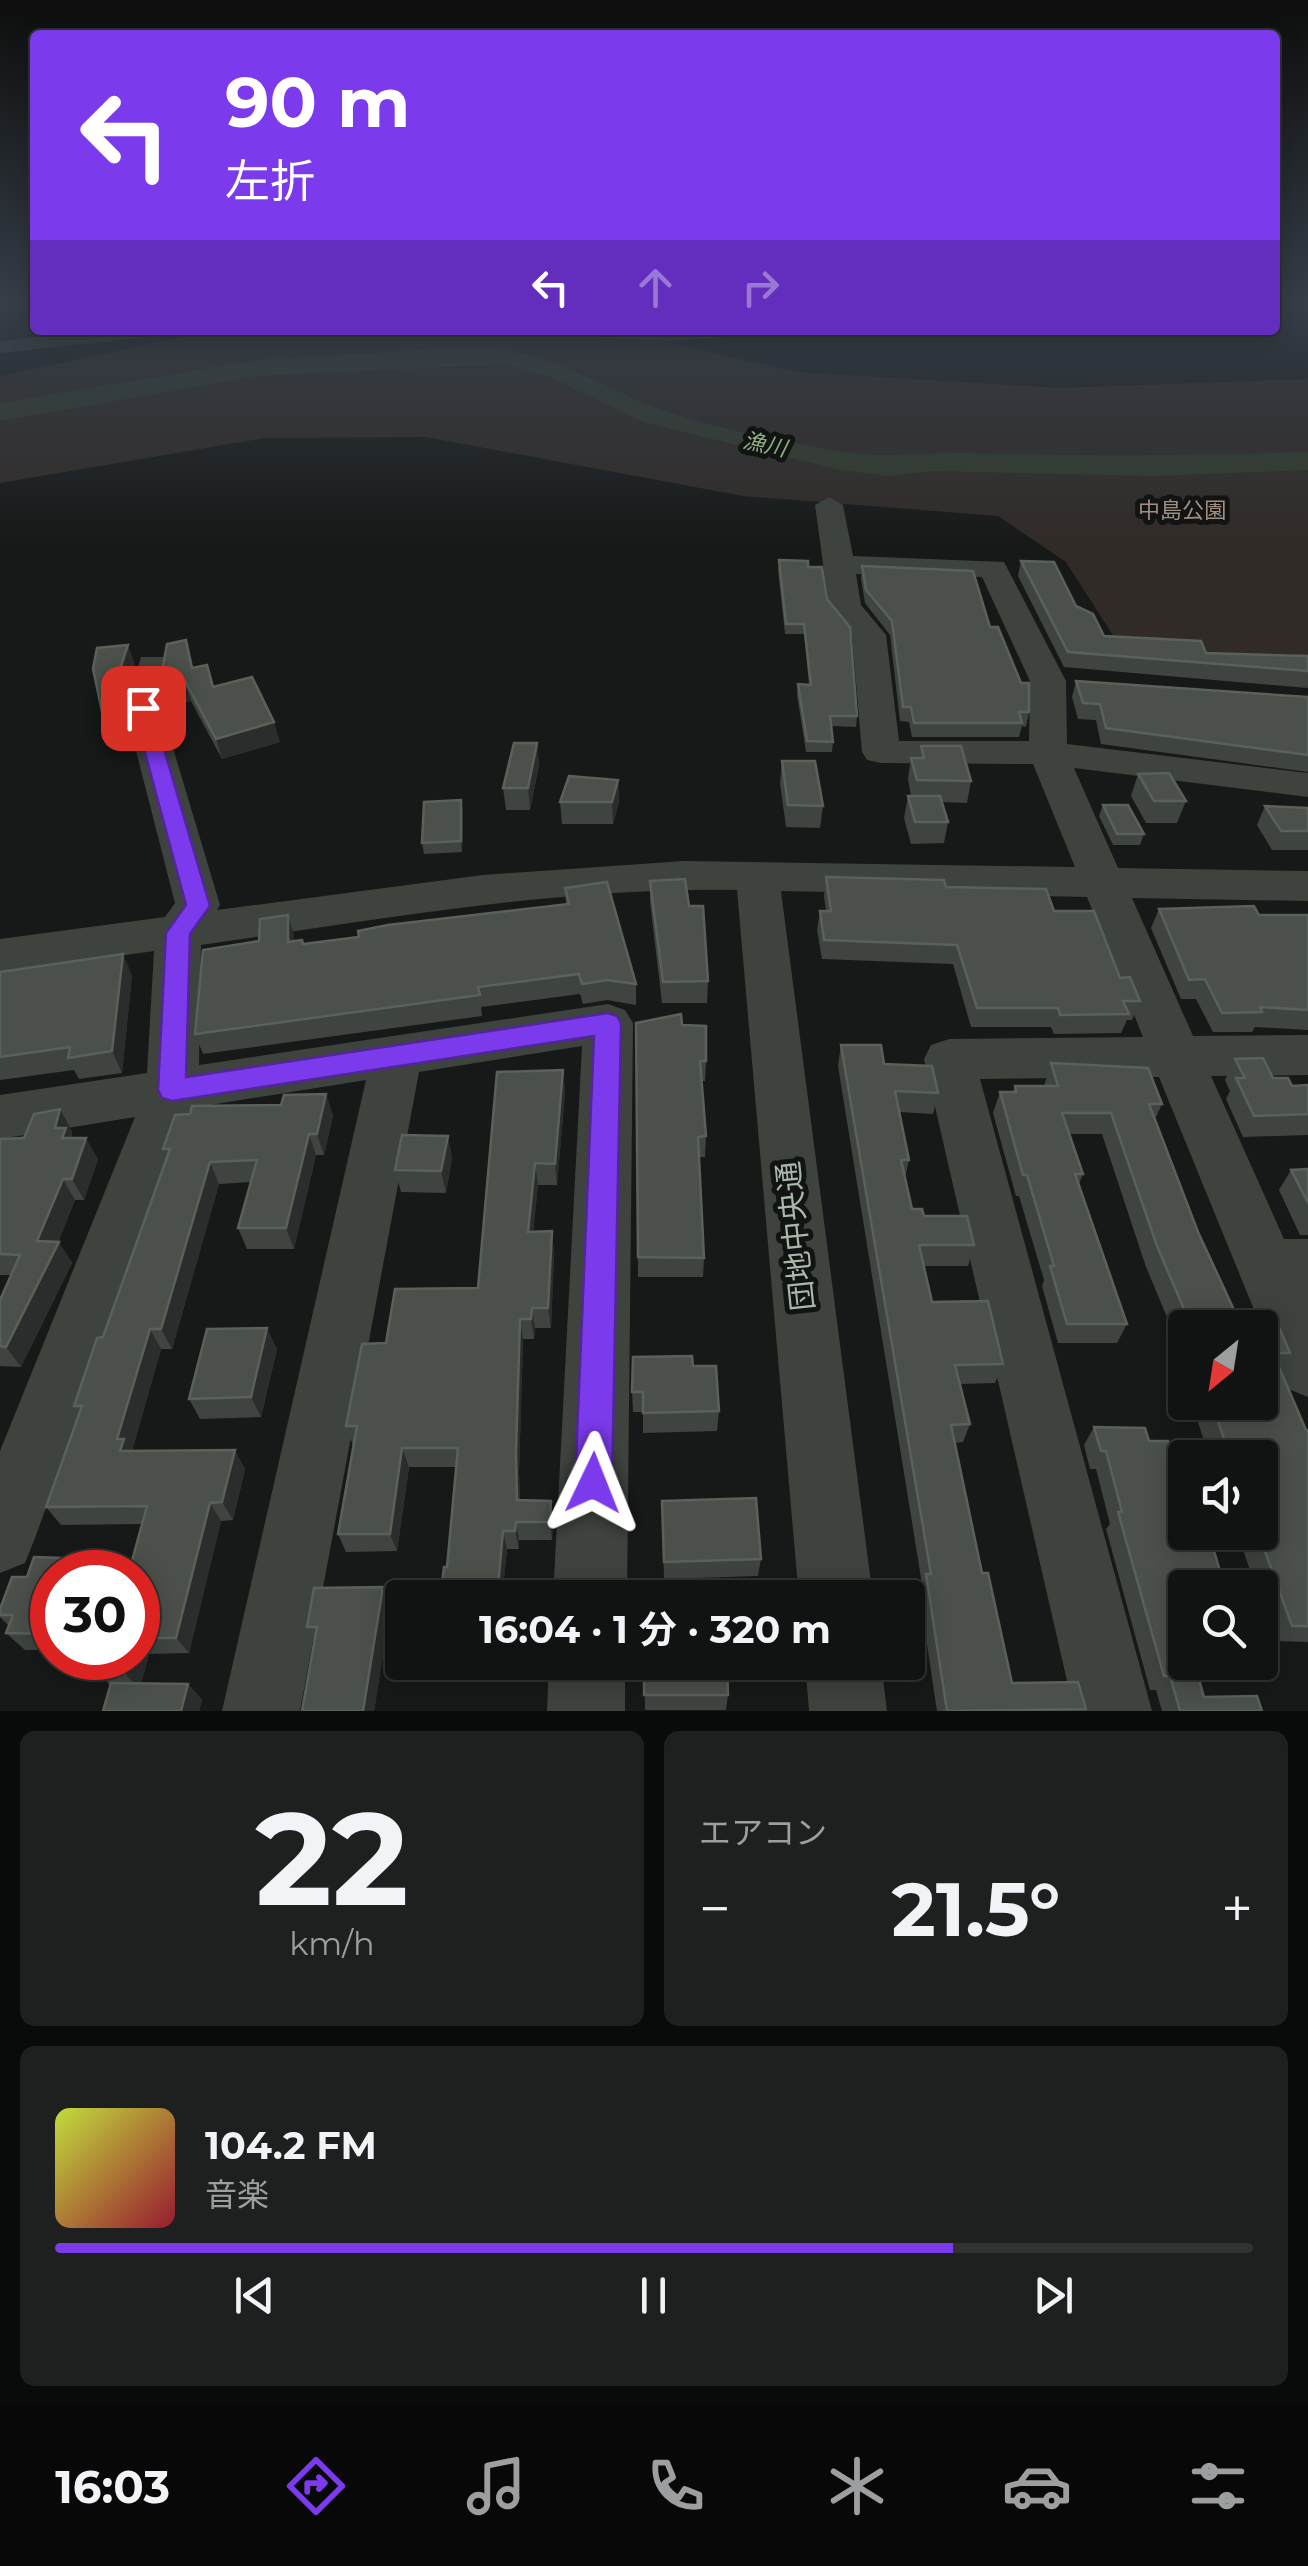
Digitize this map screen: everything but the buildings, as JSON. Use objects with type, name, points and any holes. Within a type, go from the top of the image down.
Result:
[{"type":"street","points":[[830,505],[845,606],[870,634],[881,752],[1048,753],[1308,785]]},
{"type":"street","points":[[839,565],[993,568],[1048,681],[1048,753],[1177,1056],[1286,1266],[1308,1366]]},
{"type":"street","points":[[0,1538],[172,1090],[178,933],[198,906],[143,708],[153,664]]},
{"type":"street","points":[[1048,681],[1085,684]]},
{"type":"street","points":[[0,956],[483,890],[684,875],[1308,886]]},
{"type":"street","name":"団地中央通","points":[[757,875],[834,1580]]},
{"type":"street","points":[[0,1118],[608,1024],[591,1580]]},
{"type":"street","points":[[1113,1711],[949,1060],[1308,1055]]},
{"type":"street","points":[[261,1711],[397,1056]]},
{"type":"street","points":[[586,1711],[587,1680]]},
{"type":"street","points":[[845,1680],[848,1711]]},
{"type":"green space","name":"中島公園","points":[[0,383],[975,383],[1059,388],[1308,383],[1308,662],[1250,660],[1114,637],[1066,562],[998,516],[743,496],[426,437],[265,438],[0,483]]},
{"type":"waterway","name":"漁川","points":[[0,412],[170,383]]},
{"type":"waterway","name":"漁川","points":[[584,383],[653,416],[698,430],[840,461],[890,467],[933,462],[1154,467],[1308,461]]},
{"type":"route","points":[[143,708],[198,906],[178,933],[172,1090],[608,1024],[593,1483]]}]
